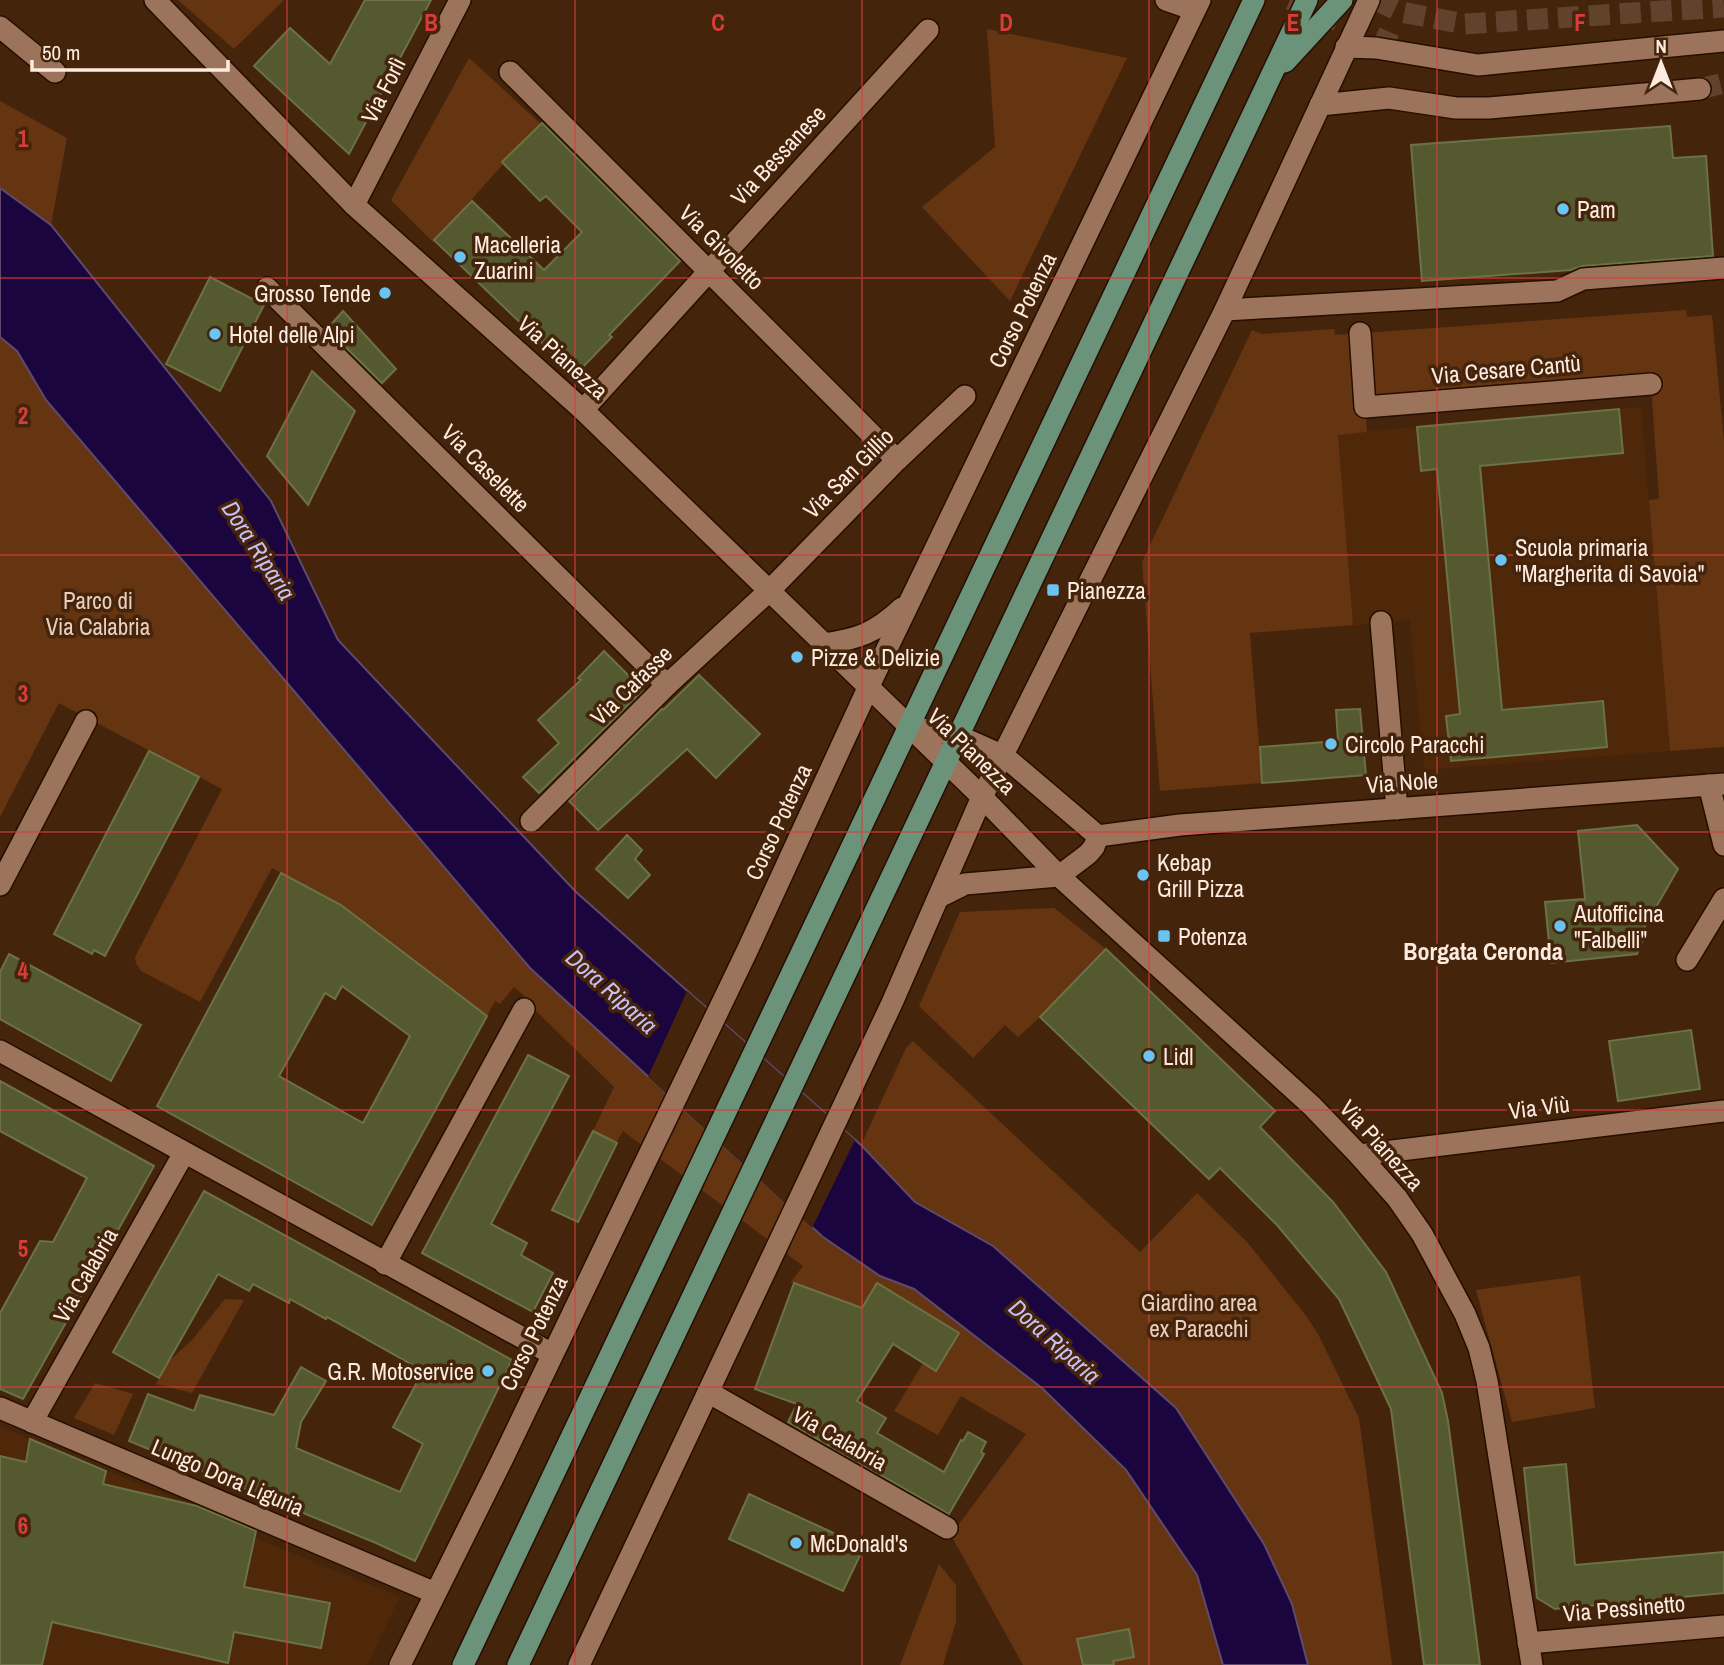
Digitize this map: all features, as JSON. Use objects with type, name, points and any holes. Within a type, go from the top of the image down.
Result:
[{"type":"main road","points":[[463,1665],[911,727],[1254,0]]},
{"type":"main road","points":[[518,1665],[1307,0]]},
{"type":"main road","points":[[1271,77],[1342,0]]},
{"type":"street","name":"Via Pianezza","points":[[155,0],[354,205],[583,410],[770,590],[823,645],[911,727],[1059,876],[1312,1106],[1397,1198],[1422,1234],[1448,1281],[1479,1348],[1488,1381],[1532,1665]]},
{"type":"street","name":"Via Forlì","points":[[354,205],[460,0]]},
{"type":"street","points":[[1166,0],[1198,5]]},
{"type":"street","points":[[579,1665],[878,1033],[982,797],[1225,310],[1369,0]]},
{"type":"street","name":"Corso Potenza","points":[[400,1665],[502,1460],[747,951],[869,686],[1198,5]]},
{"type":"street","points":[[0,27],[55,72]]},
{"type":"street","name":"Via Bessanese","points":[[583,410],[928,30]]},
{"type":"street","points":[[1346,47],[1376,48],[1478,65],[1724,41]]},
{"type":"street","name":"Via Givoletto","points":[[510,72],[897,460]]},
{"type":"street","points":[[1320,104],[1389,98],[1456,108],[1489,108],[1700,89]]},
{"type":"street","points":[[1225,310],[1562,291],[1583,279],[1724,268]]},
{"type":"street","name":"Via Caselette","points":[[267,288],[667,685]]},
{"type":"street","name":"Via Cesare Cantù","points":[[1360,333],[1365,407],[1651,384]]},
{"type":"street","name":"Via San Gillio","points":[[770,590],[897,460],[964,396]]},
{"type":"street","name":"Via Cafasse","points":[[531,821],[667,685],[770,590]]},
{"type":"street","points":[[823,645],[854,640],[872,632],[886,624],[911,599]]},
{"type":"street","points":[[1381,622],[1397,809]]},
{"type":"street","points":[[0,885],[86,721]]},
{"type":"street","points":[[911,727],[959,736],[1004,756],[1098,836],[1088,854],[1059,876],[965,884],[939,897]]},
{"type":"street","name":"Via Nole","points":[[1098,836],[1180,825],[1716,784],[1724,845]]},
{"type":"street","points":[[1686,960],[1724,899]]},
{"type":"street","points":[[385,1264],[524,1009]]},
{"type":"street","points":[[0,1051],[552,1354]]},
{"type":"street","name":"Via Viù","points":[[1359,1155],[1724,1111]]},
{"type":"street","name":"Via Calabria","points":[[32,1422],[184,1153]]},
{"type":"street","name":"Via Calabria","points":[[708,1392],[947,1528]]},
{"type":"street","name":"Lungo Dora Liguria","points":[[0,1408],[435,1593]]},
{"type":"street","name":"Via Pessinetto","points":[[1528,1643],[1724,1626]]},
{"type":"shaded area","name":"Scuola primaria \"Margherita di Savoia\"","points":[[1641,407],[1670,751],[1424,770],[1410,620],[1353,625],[1338,434]]},
{"type":"shaded area","points":[[0,1426],[256,1533],[255,1538],[400,1597],[367,1665],[0,1665]]},
{"type":"green space","points":[[178,0],[284,0],[234,49]]},
{"type":"green space","points":[[987,29],[1127,58],[1010,301],[922,207],[995,147]]},
{"type":"green space","points":[[469,58],[541,124],[433,242],[391,200]]},
{"type":"green space","points":[[0,101],[67,138],[51,225],[0,188]]},
{"type":"green space","points":[[1686,310],[1687,317],[1712,315],[1724,441],[1724,747],[1670,751],[1649,500],[1659,499],[1651,384],[1365,407],[1367,432],[1338,435],[1353,625],[1250,633],[1262,783],[1160,791],[1142,562],[1252,330],[1262,334],[1334,329],[1335,335]]},
{"type":"green space","name":"Parco di Via Calabria","points":[[0,337],[17,351],[46,400],[530,968],[823,1237],[880,1276],[914,1289],[1042,1388],[1126,1470],[1197,1575],[1223,1665],[1114,1665],[1113,1661],[1134,1657],[1128,1629],[1078,1639],[1083,1665],[1023,1665],[952,1537],[1026,1434],[961,1396],[938,1435],[894,1411],[923,1363],[937,1370],[959,1333],[877,1283],[852,1323],[829,1296],[791,1282],[803,1266],[623,1131],[616,1143],[593,1131],[614,1087],[514,987],[500,1004],[495,1001],[487,1016],[341,905],[272,868],[200,1002],[141,971],[135,957],[222,789],[59,703],[0,817]]},
{"type":"green space","points":[[1054,908],[1106,949],[1018,1037],[1005,1025],[973,1058],[919,1006],[960,912]]},
{"type":"green space","name":"Giardino area ex Paracchi","points":[[913,1041],[1140,1252],[1197,1193],[1248,1243],[1307,1317],[1359,1418],[1392,1665],[1308,1665],[1292,1604],[993,1246],[915,1202],[861,1145],[906,1048]]},
{"type":"green space","points":[[1580,1276],[1595,1408],[1512,1422],[1476,1290]]},
{"type":"green space","points":[[225,1299],[244,1300],[192,1393],[156,1384],[168,1362],[192,1340]]},
{"type":"green space","points":[[95,1383],[133,1394],[114,1435],[74,1418]]},
{"type":"green space","points":[[939,1564],[956,1585],[956,1622],[943,1665],[900,1665]]},
{"type":"water","name":"Dora Riparia","points":[[0,188],[51,225],[271,501],[338,640],[576,892],[861,1145],[915,1202],[993,1246],[1176,1408],[1264,1544],[1292,1604],[1308,1665],[1223,1665],[1197,1575],[1126,1470],[1042,1388],[914,1289],[880,1276],[823,1237],[530,968],[46,400],[17,351],[0,337]]},
{"type":"pier","points":[[687,991],[855,1140],[812,1228],[648,1077]]},
{"type":"building","points":[[365,0],[431,0],[349,154],[254,66],[290,28],[330,64]]},
{"type":"building","points":[[542,123],[680,261],[575,375],[434,240],[472,201],[544,270],[582,232],[546,196],[540,201],[502,162]]},
{"type":"building","name":"Pam","points":[[1670,126],[1673,158],[1706,156],[1713,256],[1422,281],[1411,145]]},
{"type":"building","name":"Hotel delle Alpi","points":[[210,277],[264,305],[220,391],[166,364]]},
{"type":"building","points":[[343,311],[396,369],[382,383],[327,329]]},
{"type":"building","points":[[312,371],[355,411],[308,505],[267,456]]},
{"type":"building","points":[[1619,409],[1623,453],[1480,466],[1502,710],[1603,701],[1607,747],[1451,761],[1446,716],[1460,714],[1437,469],[1421,471],[1417,427]]},
{"type":"building","points":[[604,651],[643,690],[539,793],[523,777],[559,743],[538,720],[581,680],[578,678]]},
{"type":"building","points":[[699,675],[760,734],[716,778],[687,749],[598,830],[569,801]]},
{"type":"building","name":"Circolo Paracchi","points":[[1360,709],[1366,775],[1262,783],[1260,747],[1338,741],[1336,710]]},
{"type":"building","points":[[149,751],[199,777],[105,956],[94,950],[92,954],[54,934]]},
{"type":"building","points":[[1637,825],[1678,869],[1640,935],[1644,937],[1637,954],[1551,963],[1545,902],[1585,899],[1578,831]]},
{"type":"building","points":[[627,835],[642,850],[635,859],[650,875],[628,898],[596,869]]},
{"type":"building","points":[[281,873],[341,905],[487,1016],[372,1225],[157,1106]],"holes":[[[342,986],[410,1036],[363,1123],[279,1076],[325,993],[335,999]]]},
{"type":"building","points":[[1106,949],[1275,1111],[1260,1127],[1333,1202],[1386,1272],[1442,1393],[1480,1665],[1424,1665],[1391,1409],[1339,1299],[1277,1225],[1220,1168],[1209,1179],[1040,1017]]},
{"type":"building","points":[[9,954],[141,1025],[111,1081],[0,1019],[0,972]]},
{"type":"building","points":[[1691,1030],[1700,1089],[1618,1101],[1609,1041]]},
{"type":"building","points":[[528,1055],[569,1076],[491,1224],[527,1243],[521,1255],[553,1273],[533,1312],[422,1253]]},
{"type":"building","points":[[0,1081],[154,1166],[23,1399],[0,1389],[0,1313],[40,1241],[53,1242],[87,1178],[0,1131]]},
{"type":"building","points":[[593,1131],[617,1143],[578,1222],[552,1210]]},
{"type":"building","points":[[204,1191],[512,1360],[415,1561],[129,1441],[148,1394],[194,1411],[200,1395],[274,1415],[301,1367],[326,1381],[301,1422],[296,1448],[400,1492],[423,1444],[393,1427],[423,1371],[327,1317],[326,1319],[290,1299],[289,1303],[253,1284],[249,1291],[218,1274],[159,1378],[113,1352]]},
{"type":"building","points":[[794,1283],[862,1308],[877,1283],[959,1333],[936,1371],[893,1344],[857,1401],[886,1418],[877,1433],[944,1472],[968,1432],[986,1442],[981,1452],[984,1454],[949,1514],[788,1422],[797,1404],[755,1389]]},
{"type":"building","points":[[30,1439],[106,1471],[103,1484],[197,1506],[256,1531],[244,1587],[330,1603],[321,1648],[234,1632],[228,1663],[52,1622],[42,1665],[0,1665],[0,1456],[26,1462]]},
{"type":"building","points":[[1566,1464],[1575,1565],[1724,1552],[1724,1593],[1555,1609],[1537,1598],[1524,1468]]},
{"type":"building","name":"McDonald's","points":[[749,1494],[864,1547],[843,1591],[729,1539]]},
{"type":"building","points":[[1129,1629],[1134,1657],[1113,1661],[1114,1665],[1083,1665],[1077,1639]]},
{"type":"tunnel","points":[[1290,0],[1400,48]]},
{"type":"tunnel","points":[[1376,0],[1401,12],[1465,24],[1724,7]]},
{"type":"tunnel","points":[[1700,89],[1724,83]]},
{"type":"place","name":"Pam","points":[[1563,209]]},
{"type":"place","name":"Macelleria Zuarini","points":[[460,257]]},
{"type":"place","name":"Grosso Tende","points":[[385,293]]},
{"type":"place","name":"Hotel delle Alpi","points":[[215,334]]},
{"type":"place","name":"Scuola primaria \"Margherita di Savoia\"","points":[[1501,560]]},
{"type":"place","name":"Pianezza","points":[[1053,590]]},
{"type":"place","name":"Pizze & Delizie","points":[[797,657]]},
{"type":"place","name":"Circolo Paracchi","points":[[1331,744]]},
{"type":"place","name":"Kebap Grill Pizza","points":[[1143,875]]},
{"type":"place","name":"Autofficina \"Falbelli\"","points":[[1560,926]]},
{"type":"place","name":"Potenza","points":[[1164,936]]},
{"type":"place","name":"Lidl","points":[[1149,1056]]},
{"type":"place","name":"G.R. Motoservice","points":[[488,1371]]},
{"type":"place","name":"McDonald's","points":[[796,1543]]},
{"type":"district","name":"Borgata Ceronda","points":[[1483,951]]}]
